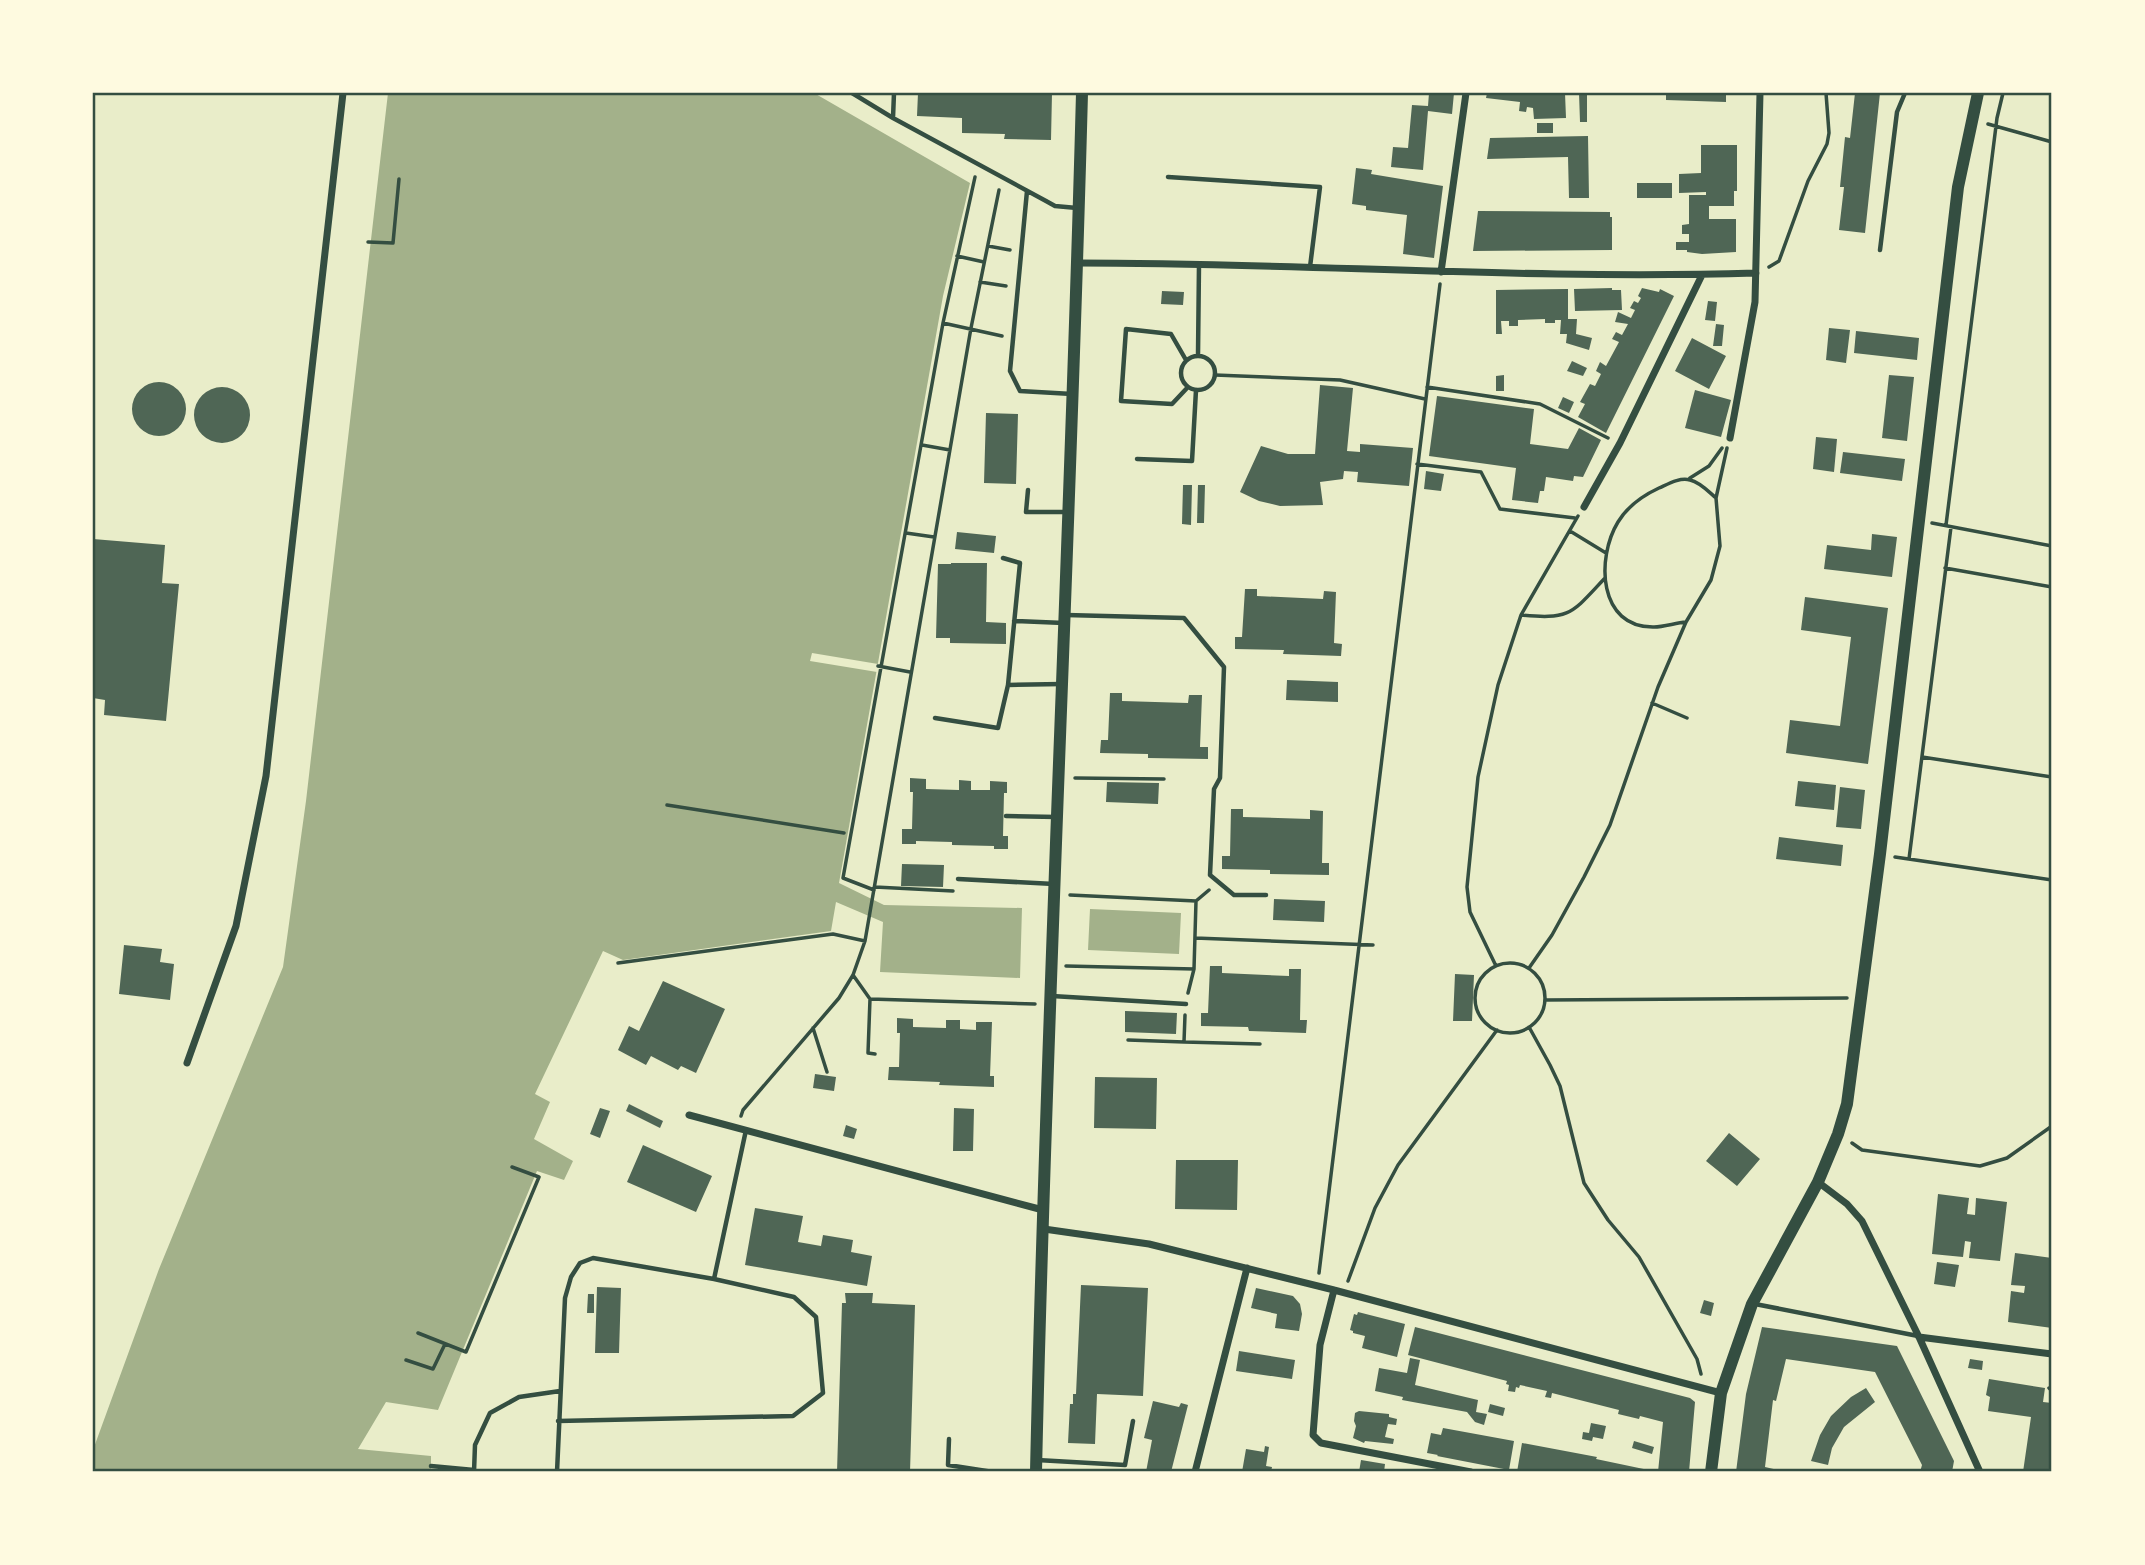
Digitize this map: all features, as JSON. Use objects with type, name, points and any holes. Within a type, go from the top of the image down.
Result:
[{"type":"street","points":[[187,1063],[236,926],[266,776],[344,93]]},
{"type":"street","points":[[1036,1466],[1082,93]]},
{"type":"street","points":[[1441,272],[1466,93]]},
{"type":"street","points":[[1730,438],[1755,302],[1760,93]]},
{"type":"street","points":[[1711,1472],[1721,1393],[1752,1304],[1818,1182],[1847,1104],[1880,854],[1958,187],[1979,93]]},
{"type":"street","points":[[1078,263],[1199,263],[1441,272],[1702,275],[1756,273]]},
{"type":"street","points":[[1584,507],[1619,443],[1702,275]]},
{"type":"street","points":[[690,1115],[1043,1210]]},
{"type":"street","points":[[1818,1182],[1847,1204],[1862,1221],[1919,1337],[1979,1472]]},
{"type":"street","points":[[1044,1229],[1149,1244],[1334,1290],[1721,1393]]},
{"type":"street","points":[[1195,1472],[1247,1268]]},
{"type":"street","points":[[1334,1290],[1320,1345],[1313,1435],[1321,1443],[1471,1472]]},
{"type":"street","points":[[1919,1337],[2052,1354]]},
{"type":"lane","points":[[852,93],[892,118],[1055,206],[1079,208]]},
{"type":"lane","points":[[892,118],[894,93]]},
{"type":"lane","points":[[1880,250],[1897,113],[1905,93]]},
{"type":"lane","points":[[1167,177],[1320,187],[1310,267]]},
{"type":"lane","points":[[1027,191],[1010,371],[1020,391],[1073,394]]},
{"type":"lane","points":[[1198,355],[1199,263]]},
{"type":"lane","points":[[1186,360],[1171,334],[1126,329],[1121,401],[1172,404],[1188,387]]},
{"type":"lane","points":[[1198,355],[1204,356],[1213,364],[1215,374],[1211,384],[1201,390],[1188,387],[1181,374],[1186,360],[1198,355]]},
{"type":"lane","points":[[1137,459],[1192,461],[1196,390]]},
{"type":"lane","points":[[1028,490],[1026,512],[1069,512]]},
{"type":"lane","points":[[935,718],[998,728],[1008,685],[1020,563],[1003,558]]},
{"type":"lane","points":[[1014,621],[1184,618],[1224,667],[1220,779],[1214,789],[1210,875],[1234,895],[1266,895]]},
{"type":"lane","points":[[1008,685],[1062,684]]},
{"type":"lane","points":[[1006,816],[1058,817]]},
{"type":"lane","points":[[958,879],[1055,889]]},
{"type":"lane","points":[[1051,1000],[1186,1004]]},
{"type":"lane","points":[[714,1279],[746,1130]]},
{"type":"lane","points":[[557,1472],[558,1421],[565,1298],[571,1277],[580,1263],[593,1258],[714,1279],[794,1297],[816,1317],[823,1393],[793,1416],[558,1421]]},
{"type":"lane","points":[[1752,1304],[1919,1337]]},
{"type":"lane","points":[[431,1466],[474,1471],[475,1445],[490,1413],[519,1397],[560,1391]]},
{"type":"lane","points":[[1036,1466],[1125,1465],[1133,1421]]},
{"type":"lane","points":[[949,1439],[948,1465],[993,1472]]},
{"type":"path","points":[[1756,273],[1779,261],[1808,180],[1827,144],[1829,133],[1826,93]]},
{"type":"path","points":[[1909,859],[1996,126],[2003,93]]},
{"type":"path","points":[[1972,120],[2052,142]]},
{"type":"path","points":[[958,879],[958,891],[874,889],[843,878],[943,323],[978,164]]},
{"type":"path","points":[[735,1128],[743,1110],[839,998],[853,975],[865,941],[971,328],[1002,178]]},
{"type":"path","points":[[368,242],[393,243],[399,179]]},
{"type":"path","points":[[988,246],[1020,251]]},
{"type":"path","points":[[957,256],[984,262]]},
{"type":"path","points":[[1320,1269],[1441,272]]},
{"type":"path","points":[[980,282],[1017,287]]},
{"type":"path","points":[[943,323],[1012,339]]},
{"type":"path","points":[[1215,374],[1339,380],[1425,399]]},
{"type":"path","points":[[1427,387],[1540,404],[1619,443]]},
{"type":"path","points":[[1686,622],[1652,627],[1628,621],[1611,604],[1605,578],[1606,553],[1618,521],[1643,495],[1673,481],[1689,479],[1709,466],[1730,438]]},
{"type":"path","points":[[1529,968],[1552,935],[1610,825],[1652,703],[1686,622],[1710,580],[1720,546],[1716,498],[1730,438]]},
{"type":"path","points":[[922,445],[950,450]]},
{"type":"path","points":[[1417,464],[1481,472],[1500,509],[1577,518]]},
{"type":"path","points":[[1689,479],[1700,484],[1716,498]]},
{"type":"path","points":[[1496,966],[1470,912],[1467,887],[1478,777],[1498,685],[1521,615],[1584,507]]},
{"type":"path","points":[[1920,521],[2052,546]]},
{"type":"path","points":[[1570,531],[1606,553]]},
{"type":"path","points":[[906,533],[934,537]]},
{"type":"path","points":[[1945,569],[2052,587]]},
{"type":"path","points":[[1521,615],[1558,616],[1573,611],[1605,578]]},
{"type":"path","points":[[880,666],[910,672]]},
{"type":"path","points":[[1652,703],[1687,718]]},
{"type":"path","points":[[1922,757],[2052,776]]},
{"type":"path","points":[[1059,778],[1164,779]]},
{"type":"path","points":[[667,805],[844,833]]},
{"type":"path","points":[[1880,854],[2052,880]]},
{"type":"path","points":[[1055,889],[1196,901],[1218,882]]},
{"type":"path","points":[[1184,1042],[1186,1004],[1194,969],[1196,901]]},
{"type":"path","points":[[618,963],[833,934],[865,941]]},
{"type":"path","points":[[1195,938],[1373,945]]},
{"type":"path","points":[[1518,964],[1529,968],[1541,982],[1545,1000],[1543,1010],[1529,1027],[1508,1033],[1487,1024],[1480,1015],[1475,993],[1486,972],[1496,966],[1518,964]]},
{"type":"path","points":[[1052,966],[1194,969]]},
{"type":"path","points":[[853,975],[870,999],[869,1053],[875,1054]]},
{"type":"path","points":[[1545,1000],[1862,998]]},
{"type":"path","points":[[870,999],[1051,1000]]},
{"type":"path","points":[[1529,1027],[1560,1086],[1578,1168],[1584,1183],[1603,1214],[1639,1257],[1697,1359],[1705,1390]]},
{"type":"path","points":[[813,1028],[827,1072]]},
{"type":"path","points":[[1344,1293],[1375,1208],[1398,1165],[1497,1030]]},
{"type":"path","points":[[1128,1040],[1260,1044]]},
{"type":"path","points":[[1838,1134],[1862,1150],[1980,1166],[2007,1157],[2052,1126]]},
{"type":"path","points":[[418,1333],[466,1352],[538,1177],[512,1167]]},
{"type":"path","points":[[406,1360],[433,1369],[445,1344]]},
{"type":"shaded area","points":[[388,93],[814,93],[970,183],[943,296],[839,883],[884,905],[1022,908],[1020,978],[880,972],[883,922],[836,902],[831,931],[623,960],[603,951],[535,1094],[550,1102],[534,1139],[573,1161],[564,1180],[537,1171],[438,1410],[386,1402],[358,1449],[431,1456],[431,1472],[93,1472],[93,1450],[159,1269],[283,967],[306,801]]},
{"type":"shaded area","points":[[1090,909],[1181,913],[1179,954],[1088,950]]},
{"type":"pier","points":[[812,653],[878,664],[877,672],[810,661]]},
{"type":"building","points":[[918,93],[1052,93],[1051,140],[1004,139],[1005,134],[962,133],[962,118],[917,116]]},
{"type":"building","points":[[1429,93],[1454,93],[1452,114],[1428,111],[1423,170],[1391,167],[1393,147],[1408,148],[1412,105],[1428,106]]},
{"type":"building","points":[[1487,93],[1565,93],[1566,118],[1534,119],[1533,108],[1527,107],[1526,112],[1519,111],[1520,102],[1486,98]]},
{"type":"building","points":[[1579,93],[1587,93],[1587,122],[1580,122]]},
{"type":"building","points":[[1666,93],[1726,93],[1726,102],[1666,100]]},
{"type":"building","points":[[1855,93],[1880,93],[1865,233],[1839,230],[1844,187],[1840,187],[1845,137],[1850,138]]},
{"type":"building","points":[[1537,123],[1553,123],[1553,133],[1537,133]]},
{"type":"building","points":[[1588,136],[1589,198],[1569,198],[1568,157],[1487,159],[1490,138]]},
{"type":"building","points":[[1701,145],[1737,145],[1737,191],[1734,191],[1734,206],[1709,206],[1709,219],[1736,219],[1736,252],[1702,254],[1676,250],[1676,242],[1689,242],[1689,234],[1682,234],[1682,225],[1689,224],[1689,195],[1706,195],[1706,192],[1679,193],[1679,174],[1701,173]]},
{"type":"building","points":[[1356,168],[1372,170],[1371,174],[1443,186],[1434,258],[1403,254],[1407,215],[1366,210],[1366,206],[1352,204]]},
{"type":"building","points":[[1637,183],[1672,183],[1672,198],[1637,198]]},
{"type":"building","points":[[1478,211],[1610,212],[1612,250],[1473,251]]},
{"type":"building","points":[[1642,288],[1659,292],[1660,289],[1674,296],[1606,433],[1578,417],[1585,404],[1580,402],[1590,384],[1595,386],[1601,374],[1596,371],[1600,362],[1606,366],[1619,342],[1612,339],[1616,332],[1622,335],[1628,324],[1615,322],[1618,312],[1631,318],[1635,310],[1630,308],[1634,301],[1638,303],[1641,298],[1638,296]]},
{"type":"building","points":[[1568,289],[1568,319],[1577,319],[1576,334],[1592,338],[1589,350],[1566,343],[1567,334],[1560,334],[1561,320],[1545,323],[1545,319],[1518,320],[1518,326],[1509,326],[1509,321],[1501,321],[1502,334],[1496,334],[1496,290]]},
{"type":"building","points":[[1574,289],[1621,290],[1622,310],[1575,311]]},
{"type":"building","points":[[1162,291],[1184,292],[1183,305],[1161,304]]},
{"type":"building","points":[[1708,301],[1717,302],[1715,321],[1705,320]]},
{"type":"building","points":[[1716,324],[1724,325],[1722,346],[1713,346]]},
{"type":"building","points":[[1829,328],[1850,330],[1846,363],[1826,360]]},
{"type":"building","points":[[1856,331],[1919,338],[1917,360],[1854,353]]},
{"type":"building","points":[[1692,338],[1726,356],[1709,389],[1675,371]]},
{"type":"building","points":[[1572,361],[1587,368],[1583,376],[1567,371]]},
{"type":"building","points":[[1504,375],[1504,391],[1496,391],[1496,376]]},
{"type":"building","points":[[1889,375],[1914,377],[1907,441],[1882,438]]},
{"type":"building","points":[[159,382],[178,390],[186,409],[178,428],[159,436],[140,428],[132,409],[140,390]]},
{"type":"building","points":[[1320,385],[1353,388],[1347,451],[1360,452],[1360,444],[1413,448],[1409,486],[1357,482],[1358,472],[1344,471],[1343,479],[1320,482],[1323,505],[1280,506],[1259,501],[1240,492],[1261,446],[1288,454],[1315,454]]},
{"type":"building","points":[[222,387],[233,389],[242,395],[248,404],[248,426],[242,435],[233,441],[222,443],[211,441],[202,435],[196,426],[194,415],[196,404],[202,395],[211,389]]},
{"type":"building","points":[[1695,390],[1731,400],[1721,437],[1685,428]]},
{"type":"building","points":[[1437,396],[1534,409],[1530,444],[1568,449],[1579,428],[1601,440],[1583,477],[1574,476],[1573,481],[1546,477],[1544,491],[1540,491],[1538,503],[1512,500],[1516,468],[1429,456]]},
{"type":"building","points":[[1563,397],[1574,402],[1569,413],[1558,408]]},
{"type":"building","points":[[986,413],[1018,414],[1016,484],[984,483]]},
{"type":"building","points":[[1816,437],[1837,439],[1834,472],[1813,469]]},
{"type":"building","points":[[1843,452],[1905,459],[1902,481],[1840,473]]},
{"type":"building","points":[[1426,471],[1444,474],[1441,491],[1424,489]]},
{"type":"building","points":[[1183,485],[1192,485],[1191,525],[1182,524]]},
{"type":"building","points":[[1198,485],[1205,485],[1204,523],[1197,523]]},
{"type":"building","points":[[957,532],[996,536],[994,553],[955,549]]},
{"type":"building","points":[[1872,534],[1897,537],[1892,577],[1824,569],[1827,545],[1871,550]]},
{"type":"building","points":[[93,539],[165,545],[162,583],[179,584],[166,721],[104,715],[105,700],[93,698]]},
{"type":"building","points":[[987,563],[986,622],[1006,623],[1006,644],[950,643],[950,638],[936,638],[938,564]]},
{"type":"building","points":[[1245,589],[1257,589],[1257,596],[1323,599],[1324,591],[1336,592],[1334,643],[1342,644],[1341,656],[1283,654],[1284,650],[1235,649],[1235,637],[1242,637]]},
{"type":"building","points":[[1805,597],[1888,608],[1868,764],[1786,753],[1790,720],[1840,726],[1851,637],[1801,630]]},
{"type":"building","points":[[1287,680],[1338,682],[1338,702],[1286,700]]},
{"type":"building","points":[[1110,693],[1122,693],[1122,701],[1188,703],[1189,695],[1202,695],[1200,747],[1208,747],[1208,759],[1148,758],[1148,754],[1100,753],[1101,740],[1108,740]]},
{"type":"building","points":[[910,778],[926,779],[926,789],[959,790],[959,780],[971,781],[971,790],[990,790],[990,781],[1007,782],[1007,793],[1004,793],[1003,836],[1008,836],[1008,849],[952,845],[952,842],[916,841],[916,844],[902,844],[902,829],[912,829],[913,792],[910,792]]},
{"type":"building","points":[[1798,781],[1836,785],[1834,810],[1795,806]]},
{"type":"building","points":[[1107,782],[1159,783],[1158,804],[1106,802]]},
{"type":"building","points":[[1840,787],[1865,790],[1861,829],[1836,827]]},
{"type":"building","points":[[1231,809],[1243,809],[1243,817],[1310,819],[1310,810],[1323,811],[1322,863],[1329,863],[1329,875],[1270,874],[1270,870],[1222,869],[1222,856],[1230,856]]},
{"type":"building","points":[[1779,837],[1843,845],[1841,866],[1776,859]]},
{"type":"building","points":[[902,864],[944,865],[943,887],[901,886]]},
{"type":"building","points":[[1274,899],[1325,901],[1324,922],[1273,920]]},
{"type":"building","points":[[124,945],[162,949],[160,962],[174,964],[170,1000],[119,994]]},
{"type":"building","points":[[1210,966],[1222,966],[1222,973],[1289,976],[1289,969],[1301,969],[1300,1020],[1307,1020],[1306,1033],[1249,1031],[1248,1027],[1201,1026],[1201,1013],[1208,1013]]},
{"type":"building","points":[[1455,974],[1474,975],[1472,1021],[1453,1021]]},
{"type":"building","points":[[663,981],[725,1009],[696,1073],[681,1066],[678,1070],[651,1056],[646,1065],[618,1050],[629,1026],[639,1031]]},
{"type":"building","points":[[1125,1011],[1177,1013],[1176,1034],[1125,1032]]},
{"type":"building","points":[[897,1018],[913,1019],[913,1027],[946,1028],[946,1020],[960,1020],[960,1029],[976,1030],[976,1022],[992,1022],[990,1076],[994,1076],[994,1087],[888,1080],[889,1067],[899,1067],[900,1033],[897,1033]]},
{"type":"building","points":[[815,1074],[836,1077],[834,1091],[813,1088]]},
{"type":"building","points":[[1095,1077],[1157,1078],[1156,1129],[1094,1128]]},
{"type":"building","points":[[629,1104],[663,1121],[660,1128],[626,1111]]},
{"type":"building","points":[[600,1108],[610,1111],[600,1138],[590,1134]]},
{"type":"building","points":[[954,1108],[974,1109],[973,1151],[953,1151]]},
{"type":"building","points":[[846,1125],[857,1129],[854,1139],[843,1136]]},
{"type":"building","points":[[1729,1133],[1760,1159],[1737,1186],[1706,1161]]},
{"type":"building","points":[[643,1145],[712,1176],[696,1212],[627,1182]]},
{"type":"building","points":[[1176,1160],[1238,1160],[1237,1210],[1175,1209]]},
{"type":"building","points":[[1938,1194],[1969,1198],[1967,1214],[1975,1215],[1976,1198],[2007,1202],[2000,1261],[1969,1258],[1971,1242],[1965,1241],[1963,1257],[1932,1254]]},
{"type":"building","points":[[755,1208],[803,1216],[798,1242],[821,1246],[823,1235],[853,1240],[851,1252],[872,1256],[867,1286],[745,1265]]},
{"type":"building","points":[[2015,1253],[2052,1258],[2052,1328],[2008,1322],[2011,1291],[2024,1293],[2025,1286],[2011,1285]]},
{"type":"building","points":[[1937,1262],[1959,1265],[1955,1287],[1934,1284]]},
{"type":"building","points":[[1081,1285],[1148,1288],[1143,1396],[1097,1394],[1095,1444],[1068,1443],[1070,1404],[1073,1404],[1073,1394],[1076,1394]]},
{"type":"building","points":[[597,1287],[621,1288],[619,1353],[595,1353]]},
{"type":"building","points":[[1256,1288],[1293,1296],[1300,1304],[1302,1314],[1299,1331],[1275,1328],[1277,1314],[1251,1308]]},
{"type":"building","points":[[845,1293],[873,1293],[872,1303],[915,1305],[910,1472],[837,1472],[842,1303],[846,1303]]},
{"type":"building","points":[[588,1294],[594,1294],[594,1313],[587,1313]]},
{"type":"building","points":[[1704,1300],[1714,1303],[1711,1316],[1700,1313]]},
{"type":"building","points":[[1358,1312],[1405,1324],[1397,1357],[1362,1348],[1365,1336],[1350,1330],[1354,1314],[1357,1315]]},
{"type":"building","points":[[1415,1327],[1690,1398],[1695,1402],[1689,1472],[1658,1472],[1663,1422],[1618,1414],[1619,1410],[1552,1393],[1551,1398],[1545,1397],[1547,1391],[1520,1385],[1515,1392],[1508,1391],[1507,1381],[1408,1355]]},
{"type":"building","points":[[1762,1327],[1897,1346],[1954,1461],[1952,1472],[1920,1472],[1922,1465],[1875,1372],[1786,1359],[1776,1401],[1773,1400],[1765,1467],[1787,1472],[1736,1472],[1746,1394]]},
{"type":"building","points":[[1239,1351],[1295,1360],[1292,1379],[1236,1371]]},
{"type":"building","points":[[1410,1358],[1420,1360],[1415,1385],[1478,1400],[1476,1412],[1487,1414],[1484,1425],[1475,1422],[1467,1412],[1402,1400],[1403,1397],[1375,1391],[1379,1368],[1407,1373]]},
{"type":"building","points":[[1970,1359],[1983,1361],[1982,1370],[1968,1368]]},
{"type":"building","points":[[1989,1379],[2045,1388],[2043,1402],[2052,1403],[2052,1472],[2023,1472],[2031,1417],[1988,1411],[1990,1397],[1986,1395]]},
{"type":"building","points":[[1866,1388],[1875,1402],[1844,1427],[1832,1448],[1828,1465],[1811,1461],[1820,1435],[1831,1416],[1851,1397]]},
{"type":"building","points":[[1153,1401],[1179,1407],[1181,1403],[1188,1405],[1171,1472],[1146,1472],[1152,1440],[1144,1438]]},
{"type":"building","points":[[1490,1404],[1505,1408],[1503,1416],[1488,1412]]},
{"type":"building","points":[[1359,1411],[1389,1414],[1389,1417],[1397,1419],[1396,1425],[1388,1424],[1385,1437],[1394,1439],[1393,1444],[1364,1443],[1353,1438],[1355,1413]]},
{"type":"building","points":[[1591,1423],[1606,1426],[1603,1439],[1582,1439],[1583,1432],[1589,1433]]},
{"type":"building","points":[[1443,1428],[1514,1441],[1509,1470],[1427,1453],[1431,1433],[1441,1435]]},
{"type":"building","points":[[1634,1441],[1654,1447],[1652,1454],[1632,1448]]},
{"type":"building","points":[[1522,1443],[1597,1457],[1596,1459],[1658,1472],[1517,1472]]},
{"type":"building","points":[[1265,1446],[1269,1447],[1266,1466],[1272,1467],[1271,1472],[1242,1472],[1246,1449],[1264,1452]]},
{"type":"building","points":[[1361,1460],[1385,1464],[1384,1472],[1359,1472]]}]
